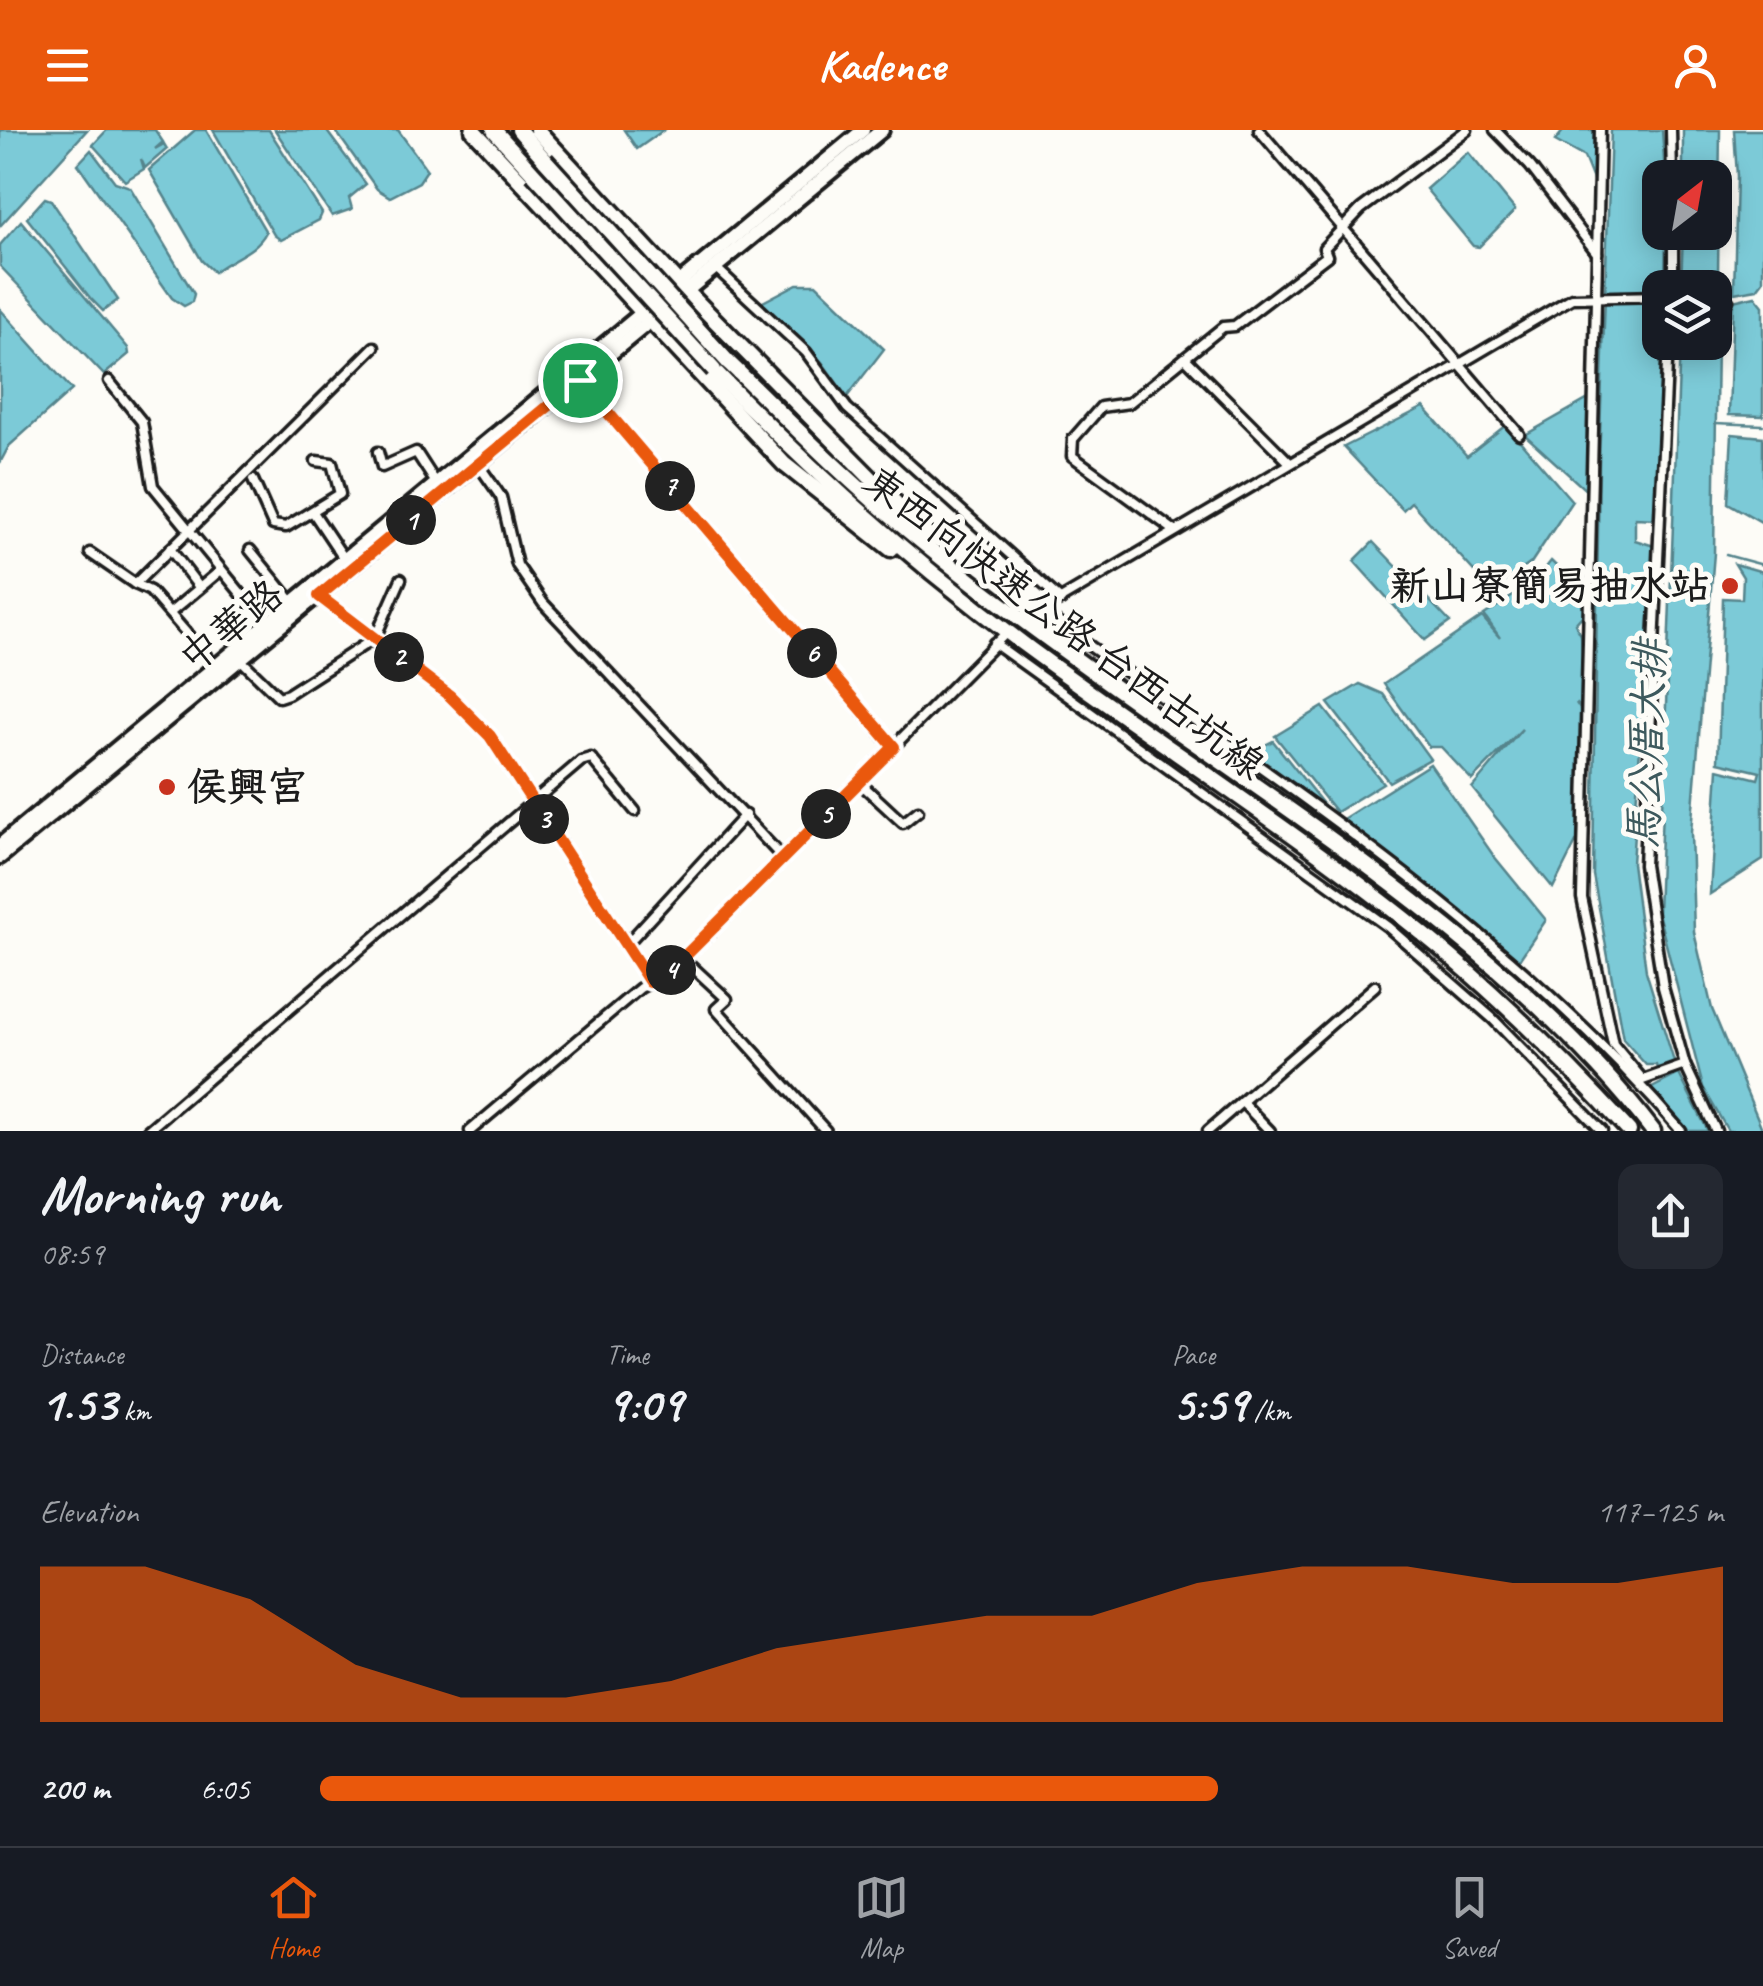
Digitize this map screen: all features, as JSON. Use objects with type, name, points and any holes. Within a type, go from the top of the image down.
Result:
[{"type":"highway","points":[[473,130],[784,464],[850,520],[1030,648]]},
{"type":"highway","name":"東西向快速公路 台西古坑線","points":[[494,130],[714,370],[862,515],[1030,648],[1324,858],[1448,955],[1566,1062],[1629,1131]]},
{"type":"highway","name":"東西向快速公路 台西古坑線","points":[[519,130],[728,362],[857,487],[944,561],[1037,619],[1128,697],[1358,860],[1463,944],[1566,1035],[1653,1131]]},
{"type":"highway","points":[[537,130],[682,287],[908,516],[1037,619]]},
{"type":"main road","points":[[682,287],[863,130]]},
{"type":"main road","points":[[682,287],[716,268],[882,130]]},
{"type":"main road","name":"中華路","points":[[0,857],[241,660],[345,560],[682,287]]},
{"type":"main road","name":"中華路","points":[[0,844],[266,624],[314,593],[478,464],[580,380],[646,316]]},
{"type":"street","points":[[1258,130],[1519,434]]},
{"type":"street","points":[[1175,531],[1072,456],[1073,439],[1102,407],[1129,403],[1184,358],[1327,256],[1324,248],[1341,225],[1467,130]]},
{"type":"street","points":[[1495,130],[1530,166],[1597,253]]},
{"type":"street","points":[[1600,130],[1582,898],[1613,1044],[1643,1080],[1685,1065]]},
{"type":"street","points":[[1671,130],[1672,160]]},
{"type":"street","points":[[716,268],[806,352],[848,408],[1061,600]]},
{"type":"street","points":[[1642,296],[1572,298],[1175,531],[1061,600],[1037,619],[1428,890],[1603,1046],[1681,1131]]},
{"type":"street","points":[[135,584],[374,347]]},
{"type":"street","points":[[1184,358],[1290,464]]},
{"type":"street","points":[[1667,360],[1644,865],[1662,988],[1685,1065],[1716,1131]]},
{"type":"street","points":[[580,380],[894,747]]},
{"type":"street","points":[[110,381],[142,422],[153,486],[266,624]]},
{"type":"street","points":[[378,452],[382,467],[416,452],[436,484]]},
{"type":"street","points":[[253,480],[274,525],[286,526],[340,494],[332,463],[316,461]]},
{"type":"street","points":[[478,464],[501,497],[518,565],[543,603],[784,858]]},
{"type":"street","points":[[313,512],[345,560]]},
{"type":"street","points":[[170,549],[199,587]]},
{"type":"street","points":[[250,550],[293,603]]},
{"type":"street","points":[[90,553],[150,592],[215,666]]},
{"type":"street","points":[[170,613],[221,570]]},
{"type":"street","points":[[241,660],[278,696],[374,638],[401,579]]},
{"type":"street","points":[[314,593],[450,696],[490,736],[650,982]]},
{"type":"street","points":[[470,1131],[684,958],[1003,636]]},
{"type":"street","points":[[994,643],[1388,927],[1492,1018],[1602,1131]]},
{"type":"street","points":[[147,1131],[588,757],[635,812]]},
{"type":"street","points":[[859,782],[904,824],[918,811]]},
{"type":"street","points":[[626,945],[745,815]]},
{"type":"street","points":[[684,958],[727,998],[716,1010],[826,1131]]},
{"type":"street","points":[[1208,1131],[1376,986]]},
{"type":"street","points":[[1242,1102],[1270,1131]]},
{"type":"water","points":[[0,130],[87,130],[0,226]]},
{"type":"water","points":[[107,130],[155,130],[163,142],[155,149],[164,144],[167,149],[145,168],[141,159],[144,169],[125,181],[93,145]]},
{"type":"water","points":[[195,130],[206,130],[266,232],[250,250],[214,272],[202,261],[149,170]]},
{"type":"water","points":[[213,130],[269,130],[322,213],[319,220],[281,240],[274,235]]},
{"type":"water","points":[[275,130],[326,130],[366,184],[349,198],[352,209],[332,216]]},
{"type":"water","points":[[335,130],[398,130],[427,170],[419,182],[390,197],[377,189]]},
{"type":"water","points":[[624,130],[664,130],[637,149]]},
{"type":"water","points":[[1564,130],[1600,130],[1598,192],[1584,157],[1555,141]]},
{"type":"water","points":[[1611,130],[1662,130],[1664,160],[1642,160],[1642,250],[1666,250],[1665,270],[1642,270],[1642,360],[1665,360],[1656,519],[1635,518],[1635,540],[1654,546],[1632,863],[1646,971],[1675,1065],[1658,1072],[1656,1065],[1646,1065],[1623,1039],[1593,875],[1599,463]]},
{"type":"water","points":[[1683,130],[1720,130],[1720,160],[1683,160]]},
{"type":"water","points":[[1734,130],[1763,130],[1763,281],[1757,289],[1734,293],[1737,176]]},
{"type":"water","points":[[91,150],[115,182],[130,187],[194,294],[192,302],[184,306],[172,298],[78,164]]},
{"type":"water","points":[[1468,152],[1515,210],[1479,247],[1473,246],[1426,189]]},
{"type":"water","points":[[45,198],[51,200],[118,300],[103,311],[27,218]]},
{"type":"water","points":[[21,221],[128,348],[129,354],[104,375],[0,266],[0,245]]},
{"type":"water","points":[[1682,250],[1718,250],[1718,270],[1682,270]]},
{"type":"water","points":[[797,284],[816,284],[884,349],[847,397],[822,362],[761,303]]},
{"type":"water","points":[[1755,296],[1763,306],[1763,416],[1729,415],[1733,301]]},
{"type":"water","points":[[0,309],[72,390],[9,446],[0,463]]},
{"type":"water","points":[[1679,360],[1717,360],[1714,553],[1691,832],[1694,932],[1712,1009],[1763,1131],[1728,1131],[1703,1087],[1658,913]]},
{"type":"water","points":[[1592,397],[1591,495],[1525,435]]},
{"type":"water","points":[[1424,407],[1467,456],[1506,425],[1572,501],[1531,563],[1492,591],[1411,502],[1403,510],[1344,447]]},
{"type":"water","points":[[1732,434],[1763,437],[1763,523],[1728,503]]},
{"type":"water","points":[[1373,542],[1450,622],[1425,640],[1354,561]]},
{"type":"water","points":[[1551,561],[1588,597],[1588,609],[1575,624],[1581,635],[1586,713],[1576,703],[1584,715],[1580,834],[1553,888],[1472,788],[1522,729],[1472,780],[1441,747],[1429,747],[1384,684],[1482,617],[1500,638],[1484,615],[1534,582]]},
{"type":"water","points":[[1735,564],[1763,572],[1763,860],[1710,894],[1718,769],[1758,779],[1760,772],[1718,762],[1723,598],[1742,599],[1743,577]]},
{"type":"water","points":[[1360,684],[1383,694],[1430,759],[1389,782],[1328,703]]},
{"type":"water","points":[[1323,707],[1383,783],[1336,812],[1275,736]]},
{"type":"water","points":[[1273,741],[1335,819],[1247,754]]},
{"type":"water","points":[[1430,764],[1493,855],[1546,920],[1519,960],[1338,822]]},
{"type":"water","points":[[1679,1074],[1708,1131],[1687,1131],[1650,1089]]},
{"type":"waterway","points":[[1715,423],[1763,425]]},
{"type":"waterway","points":[[1726,555],[1763,565]]},
{"type":"place","name":"新山寮簡易抽水站","points":[[1730,586]]},
{"type":"place","name":"侯興宮","points":[[167,787]]},
{"type":"route","points":[[580,380],[894,747],[671,970],[650,982],[490,736],[450,696],[319,596],[580,380]]},
{"type":"water label","name":"馬公厝大排","points":[[1647,744]]}]
